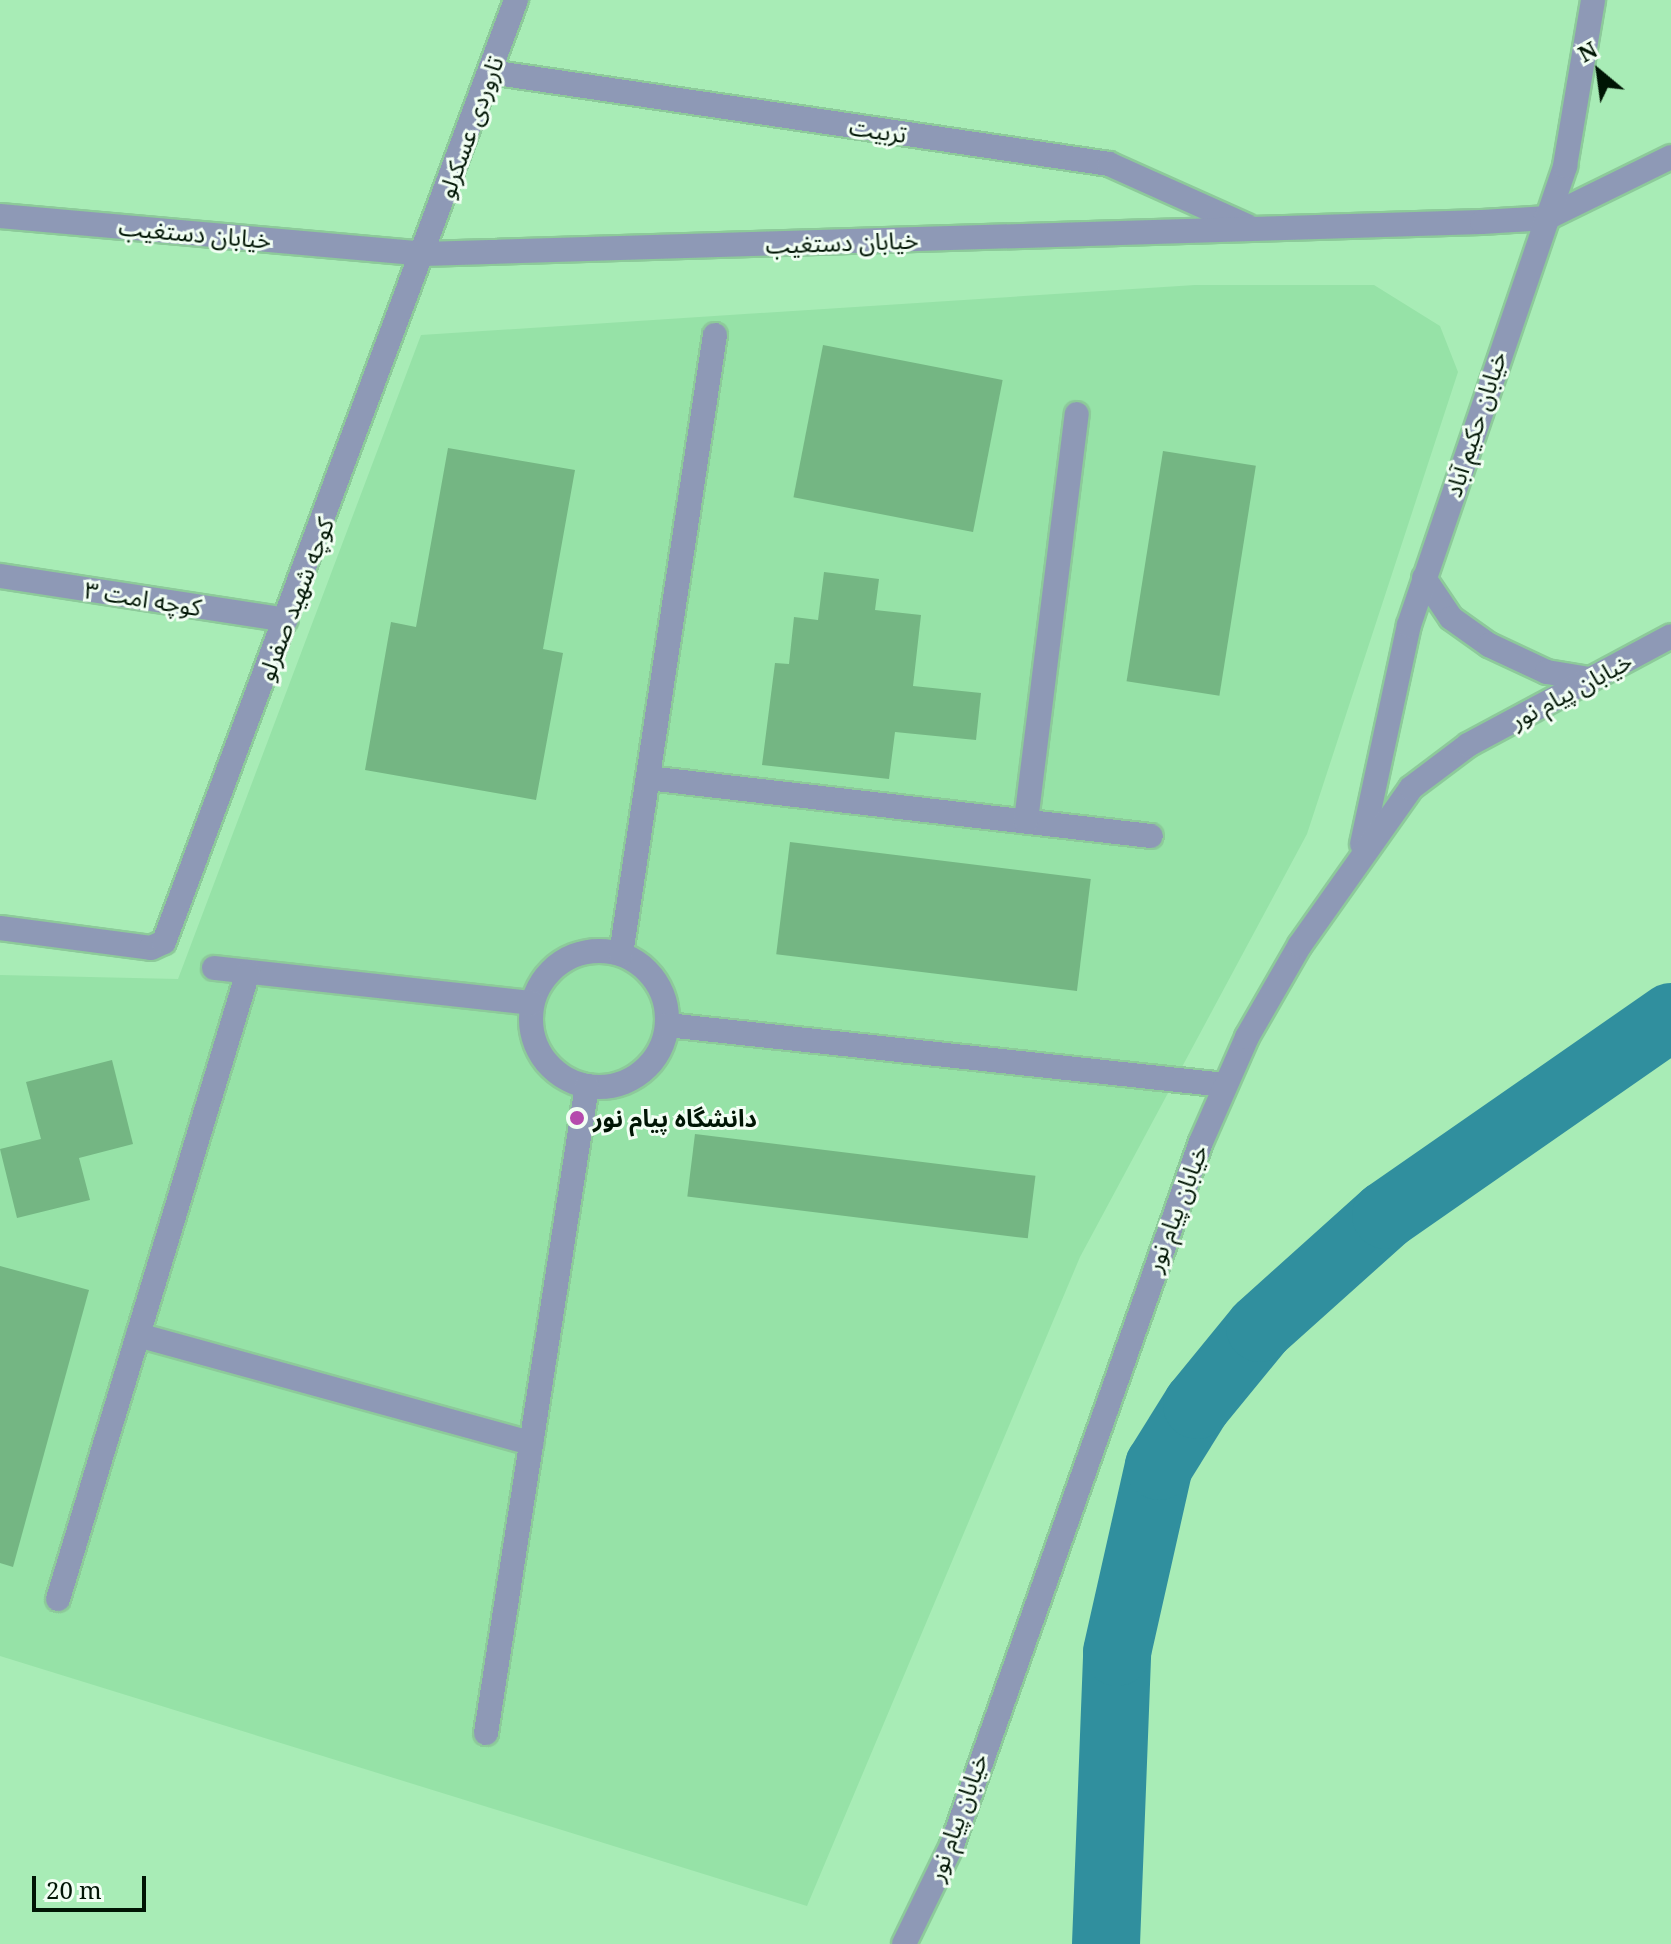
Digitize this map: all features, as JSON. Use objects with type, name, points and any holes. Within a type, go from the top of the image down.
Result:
[{"type":"street","name":"تاروردی عسکرلو","points":[[423,254],[516,0]]},
{"type":"street","name":"خیابان حکیم آباد","points":[[1361,850],[1424,578],[1565,166],[1593,0]]},
{"type":"street","name":"تربیت","points":[[490,72],[1109,164],[1253,229]]},
{"type":"street","name":"خیابان دستغیب","points":[[0,216],[423,254],[1253,229],[1547,218],[1671,157]]},
{"type":"street","name":"کوچه شهید صفرلو","points":[[0,928],[151,948],[164,942],[423,254]]},
{"type":"street","points":[[621,954],[715,335]]},
{"type":"street","points":[[1026,821],[1077,414]]},
{"type":"street","name":"کوچه امت ۳","points":[[0,576],[286,620]]},
{"type":"street","points":[[1424,578],[1451,618],[1489,645],[1547,672],[1589,679]]},
{"type":"street","name":"خیابان پیام نور","points":[[904,1944],[952,1845],[1027,1617],[1225,1085],[1361,850],[1422,779],[1468,745],[1671,636]]},
{"type":"street","points":[[648,778],[1151,836]]},
{"type":"street","points":[[621,954],[656,982],[667,1025],[649,1065],[620,1083],[587,1086],[566,1079],[536,1048],[532,1003],[556,966],[576,955],[621,954]]},
{"type":"street","points":[[214,968],[532,1003]]},
{"type":"street","points":[[58,1599],[248,972]]},
{"type":"street","points":[[667,1025],[1225,1085]]},
{"type":"street","points":[[486,1733],[587,1086]]},
{"type":"street","points":[[138,1335],[531,1443]]},
{"type":"shaded area","name":"دانشگاه پیام نور","points":[[1195,285],[1374,285],[1440,326],[1458,372],[1307,834],[1080,1257],[807,1906],[0,1656],[0,975],[178,979],[421,335]]},
{"type":"building","points":[[823,345],[1003,380],[973,532],[793,497]]},
{"type":"building","points":[[448,448],[575,470],[543,649],[563,653],[536,800],[365,770],[391,622],[416,627]]},
{"type":"building","points":[[1163,451],[1256,466],[1219,696],[1127,681]]},
{"type":"building","points":[[824,572],[879,579],[875,610],[921,615],[913,686],[981,693],[976,740],[895,732],[889,779],[762,765],[775,663],[789,664],[794,617],[818,620]]},
{"type":"building","points":[[790,842],[1091,879],[1077,991],[776,954]]},
{"type":"building","points":[[112,1060],[133,1144],[79,1158],[90,1200],[17,1218],[0,1149],[41,1139],[26,1082]]},
{"type":"building","points":[[695,1134],[1035,1176],[1028,1238],[687,1197]]},
{"type":"building","points":[[0,1266],[89,1290],[13,1567],[0,1563]]},
{"type":"waterway","points":[[1106,1944],[1117,1652],[1159,1466],[1197,1405],[1260,1328],[1386,1215],[1671,1017]]},
{"type":"place","name":"دانشگاه پیام نور","points":[[577,1118]]}]
